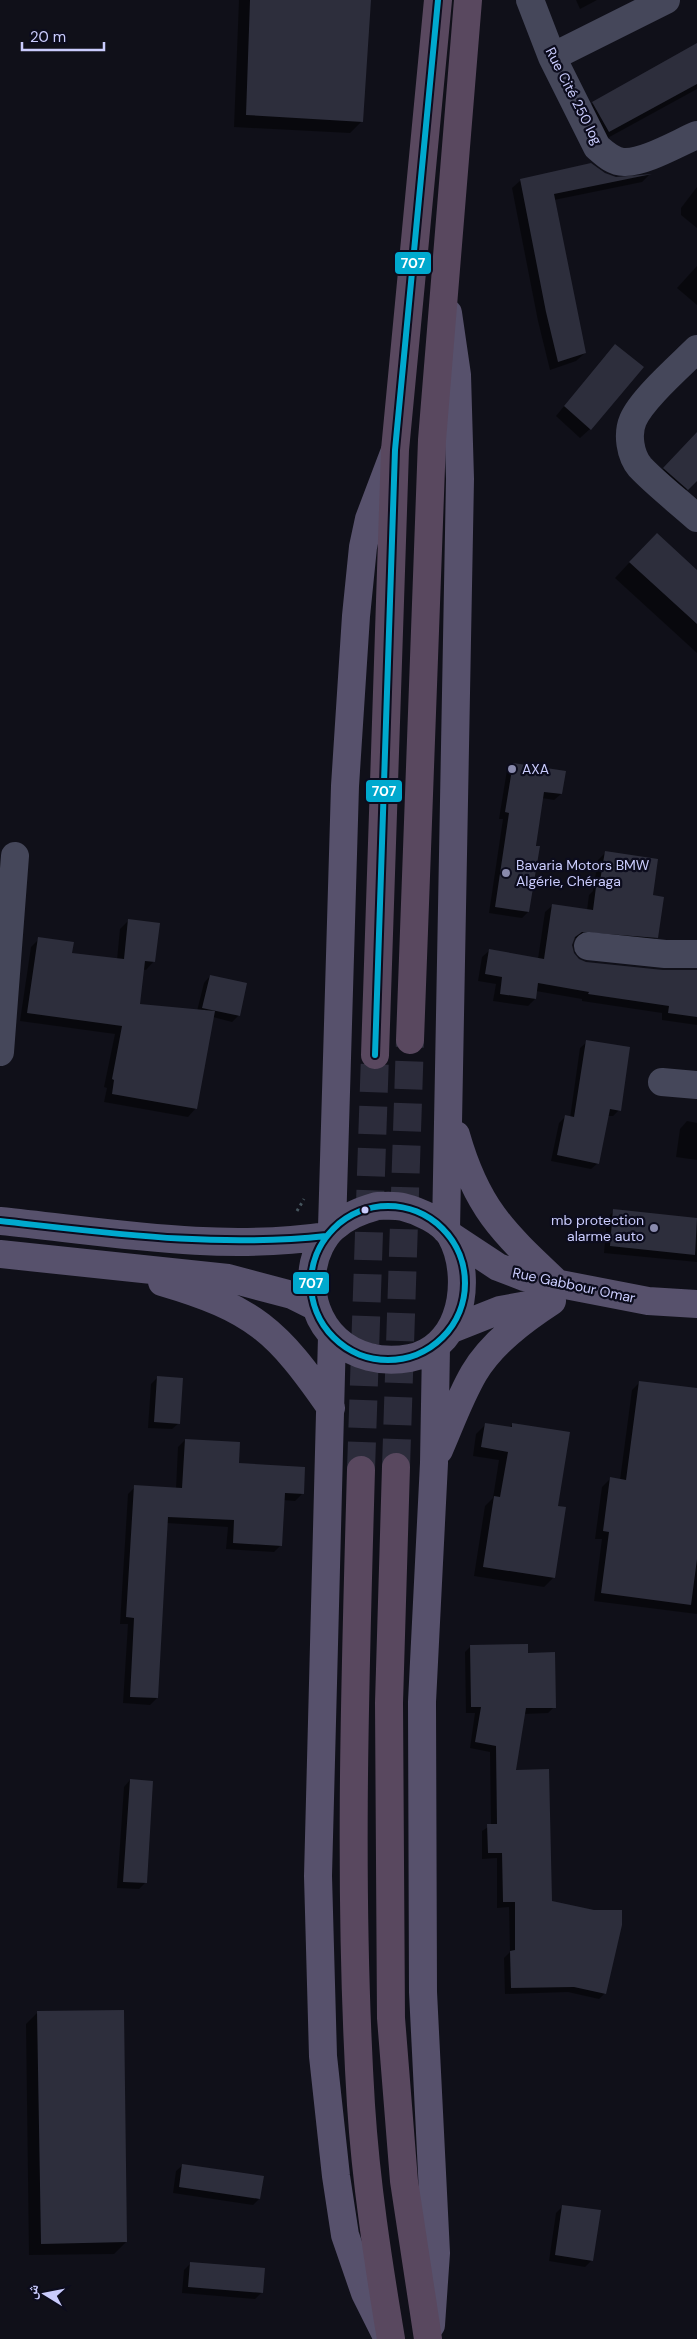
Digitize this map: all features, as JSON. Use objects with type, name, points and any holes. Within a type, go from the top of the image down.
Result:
[{"type":"highway","points":[[375,1054],[395,450],[438,0]]},
{"type":"highway","points":[[410,1040],[416,914],[427,530],[443,286],[468,0]]},
{"type":"highway","points":[[396,1467],[389,1703],[391,2018],[404,2181],[428,2339]]},
{"type":"highway","points":[[361,1470],[354,1707],[357,2026],[368,2186],[390,2339]]},
{"type":"main road","points":[[443,286],[453,348],[460,420],[448,1233]]},
{"type":"main road","points":[[329,1232],[345,786],[356,616],[363,547],[369,519],[395,450]]},
{"type":"main road","points":[[434,1463],[472,1375],[480,1363],[509,1333],[555,1292],[488,1212],[465,1167],[449,1110]]},
{"type":"main road","points":[[428,2339],[436,2253],[423,1992],[422,1702],[434,1463],[444,1338],[462,1292],[458,1253],[448,1233],[426,1215],[402,1206],[377,1206],[353,1214],[329,1232],[319,1249],[312,1278],[316,1307],[322,1322],[332,1336],[350,1350],[371,1359],[393,1361],[415,1357],[444,1338]]},
{"type":"main road","points":[[0,1221],[229,1243],[277,1242],[329,1232]]},
{"type":"main road","name":"Rue Gabbour Omar","points":[[448,1233],[498,1266],[555,1292]]},
{"type":"main road","points":[[0,1254],[228,1278],[292,1294],[316,1307]]},
{"type":"main road","points":[[100,1264],[204,1294],[241,1312],[264,1327],[289,1350],[331,1408]]},
{"type":"main road","name":"Rue Gabbour Omar","points":[[444,1338],[500,1310],[555,1292],[613,1292],[648,1301],[697,1304]]},
{"type":"main road","points":[[332,1336],[318,1876],[323,2056],[331,2141],[345,2235],[365,2293],[390,2339]]},
{"type":"street","name":"Rue Cité 250 log","points":[[530,0],[552,57],[597,147],[609,158],[623,162],[638,160],[697,135]]},
{"type":"street","points":[[552,57],[666,0]]},
{"type":"street","points":[[697,349],[640,409],[633,421],[630,436],[632,453],[639,466],[697,518]]},
{"type":"street","points":[[0,1052],[15,856]]},
{"type":"street","points":[[588,946],[665,954],[697,954]]},
{"type":"street","points":[[662,1082],[697,1085]]},
{"type":"building","points":[[250,0],[371,0],[363,122],[246,115]]},
{"type":"building","points":[[697,43],[697,84],[609,132],[592,102]]},
{"type":"building","points":[[591,163],[605,173],[616,177],[652,174],[554,194],[586,353],[558,362],[546,312],[520,179]]},
{"type":"building","points":[[615,344],[644,367],[591,430],[564,406]]},
{"type":"building","points":[[697,432],[697,481],[688,490],[663,468]]},
{"type":"building","points":[[657,533],[697,570],[697,624],[629,562]]},
{"type":"building","points":[[513,763],[566,771],[562,794],[544,792],[536,846],[540,846],[529,912],[495,907],[509,813],[505,812]]},
{"type":"building","points":[[605,851],[658,859],[653,895],[664,897],[658,938],[582,932],[575,937],[572,945],[574,953],[579,959],[586,962],[663,970],[697,970],[697,1017],[668,1013],[669,1006],[588,994],[589,992],[538,983],[536,999],[500,994],[502,977],[485,974],[489,949],[544,959],[552,904],[593,910],[596,887],[599,887]]},
{"type":"building","points":[[128,919],[160,923],[155,962],[145,961],[140,1004],[215,1011],[197,1109],[112,1094],[114,1080],[112,1079],[122,1026],[27,1013],[38,937],[74,942],[72,953],[124,959]]},
{"type":"building","points":[[210,975],[247,983],[240,1016],[202,1008]]},
{"type":"building","points":[[586,1040],[630,1047],[621,1111],[610,1109],[599,1164],[557,1155],[565,1115],[574,1117]]},
{"type":"building","name":"mb protection alarme auto","points":[[613,1209],[697,1218],[695,1255],[610,1246]]},
{"type":"building","points":[[157,1376],[183,1378],[180,1424],[154,1422]]},
{"type":"building","points":[[639,1381],[697,1388],[697,1559],[691,1605],[601,1593],[609,1532],[603,1531],[610,1477],[626,1480]]},
{"type":"building","points":[[485,1423],[512,1427],[512,1423],[570,1432],[558,1506],[566,1507],[555,1578],[483,1567],[494,1496],[500,1497],[508,1452],[481,1447]]},
{"type":"building","points":[[185,1439],[240,1442],[239,1463],[305,1467],[304,1494],[285,1493],[282,1546],[233,1543],[234,1520],[168,1517],[158,1698],[130,1697],[134,1618],[126,1617],[134,1485],[182,1488]]},
{"type":"building","points":[[528,1644],[528,1653],[555,1652],[556,1708],[526,1708],[516,1770],[549,1769],[552,1901],[594,1910],[622,1910],[622,1925],[606,1994],[574,1987],[511,1988],[510,1951],[515,1950],[515,1902],[503,1902],[502,1853],[488,1853],[487,1824],[497,1824],[496,1746],[475,1742],[481,1707],[471,1707],[470,1645]]},
{"type":"building","points":[[130,1779],[153,1781],[147,1883],[123,1882]]},
{"type":"building","points":[[124,2010],[127,2242],[41,2244],[37,2011]]},
{"type":"building","points":[[182,2164],[264,2176],[260,2199],[179,2187]]},
{"type":"building","points":[[562,2205],[601,2210],[593,2261],[555,2255]]},
{"type":"building","points":[[190,2262],[265,2268],[263,2293],[188,2287]]},
{"type":"tunnel","points":[[396,1467],[410,1040]]},
{"type":"tunnel","points":[[361,1470],[375,1055]]},
{"type":"transit line","name":"707","points":[[375,1055],[395,450],[438,0]]},
{"type":"transit line","name":"707","points":[[388,1206],[417,1212],[431,1219],[442,1229],[452,1240],[459,1254],[465,1283],[459,1312],[452,1326],[442,1337],[431,1347],[417,1354],[388,1360],[359,1354],[345,1347],[334,1337],[324,1326],[317,1312],[311,1283],[317,1254],[324,1240],[334,1229],[345,1219],[359,1212],[388,1206]]},
{"type":"transit line","name":"707","points":[[0,1221],[163,1238],[203,1240],[285,1239],[326,1236]]},
{"type":"place","name":"AXA","points":[[512,769]]},
{"type":"place","name":"Bavaria Motors BMW Algérie, Chéraga","points":[[506,873]]},
{"type":"place","name":"mb protection alarme auto","points":[[654,1228]]}]
